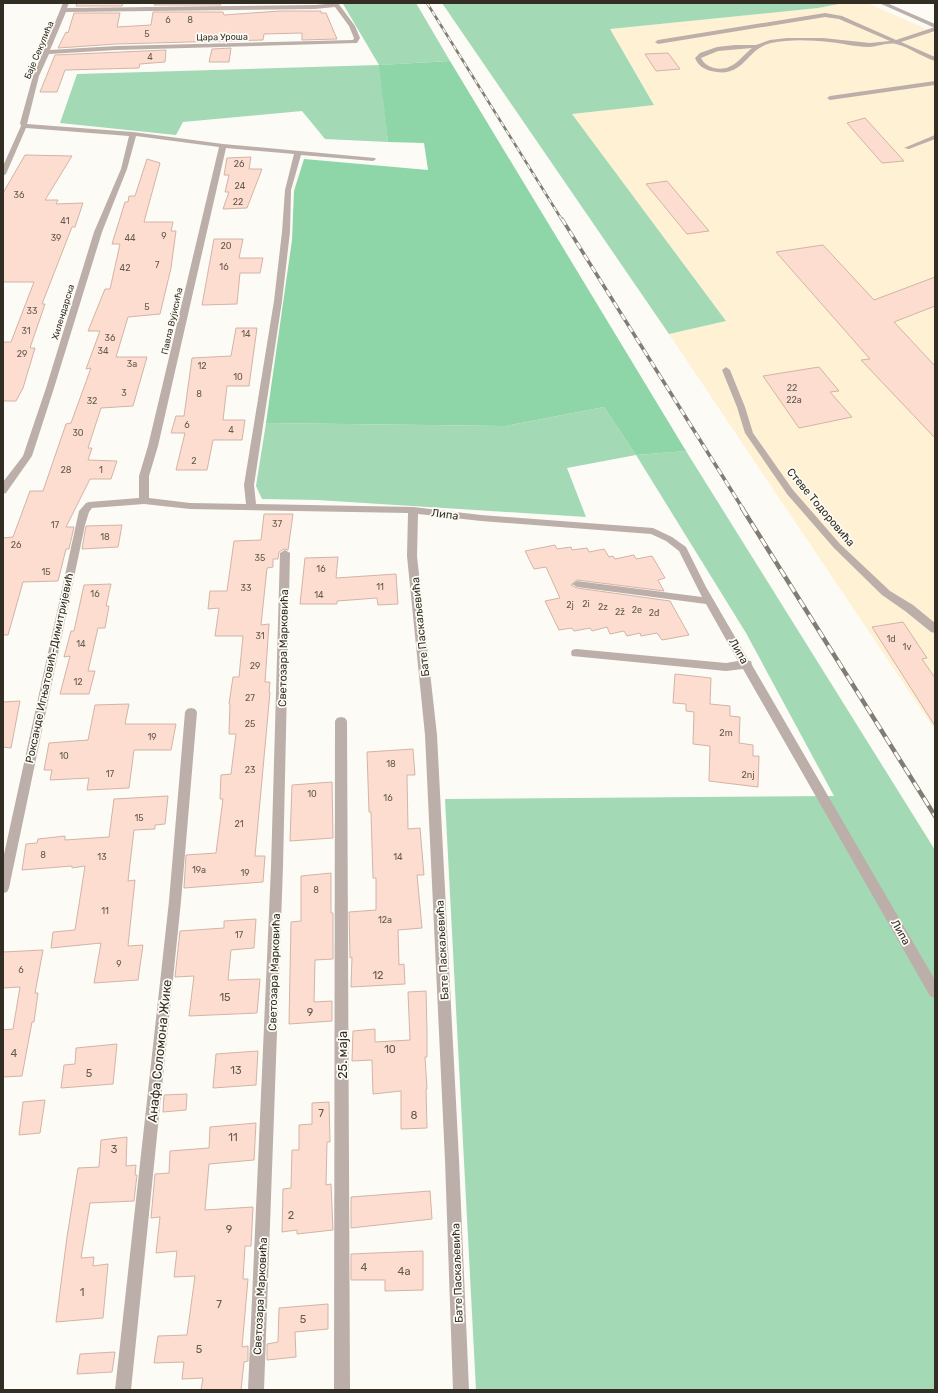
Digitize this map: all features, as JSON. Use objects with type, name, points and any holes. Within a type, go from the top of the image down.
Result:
[{"type":"street","name":"Баје Секулића","points":[[3,174],[24,126],[23,123],[36,76],[66,3]]},
{"type":"street","points":[[882,3],[935,26]]},
{"type":"street","points":[[63,10],[315,7],[336,4]]},
{"type":"street","name":"Цара Уроша","points":[[47,52],[116,48],[355,42],[357,38],[352,26],[336,4]]},
{"type":"street","points":[[658,42],[766,27],[825,15],[840,17],[935,60]]},
{"type":"street","points":[[758,47],[713,50],[701,54],[698,58],[703,66],[710,69],[728,70],[737,67],[762,44],[786,40],[820,39],[850,44],[875,45],[894,41],[918,32],[935,29]]},
{"type":"street","points":[[774,32],[786,40]]},
{"type":"street","points":[[918,32],[929,37]]},
{"type":"street","points":[[830,98],[935,83]]},
{"type":"street","points":[[24,126],[134,134],[223,146],[373,159]]},
{"type":"street","name":"Хилендарска","points":[[3,491],[7,483],[27,456],[50,388],[98,232],[124,169],[134,134]]},
{"type":"street","points":[[907,148],[935,137]]},
{"type":"street","name":"Павла Вујисића","points":[[144,501],[144,476],[153,446],[223,146]]},
{"type":"street","points":[[251,506],[249,485],[278,300],[286,232],[288,190],[298,152]]},
{"type":"street","name":"Стеве Тодоровића","points":[[726,370],[741,407],[749,433],[790,492],[837,546],[886,593],[935,629]]},
{"type":"street","name":"Роксанде Игњатовић-Димитријевић","points":[[3,888],[43,695],[84,511],[89,505],[144,501],[175,505],[251,506]]},
{"type":"street","name":"Липа","points":[[251,506],[413,510],[481,518],[653,531],[669,539],[683,550],[709,600],[935,992]]},
{"type":"street","name":"Бате Паскаљевића","points":[[413,510],[412,556],[431,735],[462,1390]]},
{"type":"street","name":"Светозара Марковића","points":[[256,1390],[273,999],[283,676],[285,554]]},
{"type":"street","points":[[577,584],[709,600]]},
{"type":"street","points":[[576,653],[726,667],[746,664]]},
{"type":"street","name":"Анафа Соломона Жике","points":[[123,1390],[175,901],[191,712]]},
{"type":"street","name":"25. маја","points":[[341,720],[342,1390]]},
{"type":"shaded area","points":[[844,3],[867,3],[922,27],[935,35],[935,730],[669,334],[726,321],[572,114],[654,104],[610,29],[818,8]]},
{"type":"green space","points":[[416,3],[450,61],[380,65],[388,142],[325,139],[302,111],[183,122],[176,135],[60,123],[77,74],[379,65],[343,4]]},
{"type":"green space","points":[[442,3],[844,3],[818,8],[610,29],[654,105],[572,114],[726,321],[669,334]]},
{"type":"green space","points":[[450,61],[686,451],[636,455],[604,407],[506,426],[266,423],[292,240],[294,191],[304,159],[428,170],[424,143],[388,142],[379,65]]},
{"type":"green space","points":[[604,407],[636,455],[567,468],[586,517],[317,500],[262,499],[256,486],[266,423],[506,426]]},
{"type":"green space","points":[[686,451],[935,850],[935,1390],[476,1390],[445,799],[834,796],[746,633],[636,455]]},
{"type":"building","points":[[77,3],[123,3],[122,6],[76,6]]},
{"type":"building","points":[[155,3],[220,3],[221,5],[154,5]]},
{"type":"building","points":[[280,11],[321,11],[321,13],[326,13],[337,39],[302,40],[302,33],[264,34],[263,40],[116,44],[58,48],[66,32],[68,33],[74,13],[120,13],[117,27],[151,25],[153,12],[223,12],[224,15]]},
{"type":"building","points":[[231,48],[229,62],[209,62],[212,49]]},
{"type":"building","points":[[166,50],[165,62],[140,64],[139,68],[65,70],[57,92],[40,92],[55,55]]},
{"type":"building","points":[[668,53],[680,69],[656,71],[645,54]]},
{"type":"building","points":[[865,118],[904,161],[882,163],[847,123]]},
{"type":"building","points":[[25,155],[72,156],[45,200],[58,200],[56,204],[83,203],[75,227],[72,227],[42,304],[45,304],[30,348],[35,348],[23,388],[16,401],[3,401],[3,342],[11,342],[34,282],[3,282],[3,193]]},
{"type":"building","points":[[251,157],[249,169],[262,169],[247,208],[223,209],[229,192],[225,192],[229,175],[224,175],[227,158]]},
{"type":"building","points":[[147,159],[160,163],[144,222],[173,222],[171,231],[176,231],[171,268],[160,314],[128,317],[116,357],[147,357],[133,406],[101,408],[88,448],[92,448],[88,460],[117,461],[111,479],[90,479],[66,527],[74,527],[69,549],[66,549],[58,581],[23,582],[8,635],[3,635],[3,538],[13,537],[30,491],[43,491],[66,424],[71,423],[91,368],[86,369],[100,331],[88,331],[105,289],[110,289],[120,244],[112,244],[125,202],[128,202],[129,196],[135,196]]},
{"type":"building","points":[[667,181],[709,231],[687,234],[646,184]]},
{"type":"building","points":[[214,239],[243,239],[239,258],[263,258],[260,273],[240,273],[237,304],[202,305]]},
{"type":"building","points":[[823,245],[874,300],[935,277],[935,306],[894,322],[935,366],[935,438],[861,360],[870,359],[776,252]]},
{"type":"building","points":[[236,328],[257,328],[249,386],[227,386],[223,420],[245,420],[242,440],[213,440],[207,470],[176,470],[185,433],[171,433],[176,416],[184,416],[192,358],[231,356]]},
{"type":"building","points":[[819,367],[839,391],[830,392],[852,417],[799,428],[763,376]]},
{"type":"building","points":[[264,514],[293,514],[288,550],[284,549],[279,552],[278,559],[273,559],[273,567],[267,568],[261,625],[269,624],[265,682],[270,682],[255,856],[265,856],[263,882],[184,888],[186,855],[216,853],[223,799],[220,799],[221,775],[231,774],[236,734],[229,734],[229,704],[233,677],[239,677],[243,636],[215,636],[219,608],[208,609],[210,591],[227,591],[234,541],[261,540]]},
{"type":"building","points":[[122,525],[118,547],[82,549],[86,526]]},
{"type":"building","points":[[555,545],[557,549],[571,547],[572,550],[587,548],[589,552],[604,549],[609,557],[613,556],[615,559],[634,555],[636,559],[652,556],[665,578],[658,580],[664,591],[577,580],[571,585],[577,588],[670,601],[689,635],[662,640],[657,633],[641,636],[640,633],[627,636],[624,631],[610,634],[607,627],[592,631],[590,628],[574,631],[572,628],[559,630],[545,601],[560,598],[546,567],[534,569],[525,551]]},
{"type":"building","points":[[338,557],[336,578],[396,574],[398,604],[378,605],[377,598],[337,601],[337,604],[300,604],[305,558]]},
{"type":"building","points":[[111,584],[106,606],[109,606],[105,628],[98,628],[88,671],[95,671],[89,694],[60,694],[70,656],[64,657],[71,631],[74,631],[84,585]]},
{"type":"building","points":[[903,622],[927,658],[922,659],[935,678],[935,726],[872,627]]},
{"type":"building","points":[[675,674],[711,678],[710,704],[730,706],[730,716],[740,717],[739,743],[753,745],[753,756],[759,756],[758,787],[709,781],[710,746],[693,744],[694,712],[686,711],[686,704],[673,703]]},
{"type":"building","points":[[20,701],[11,748],[3,747],[3,702]]},
{"type":"building","points":[[129,704],[125,724],[176,724],[171,750],[134,750],[129,788],[87,790],[89,778],[50,780],[52,770],[44,770],[49,743],[88,740],[95,705]]},
{"type":"building","points":[[413,749],[415,775],[407,775],[408,829],[420,828],[424,875],[417,875],[422,928],[398,930],[399,965],[404,964],[405,984],[351,987],[352,957],[350,958],[349,912],[376,910],[376,878],[373,878],[367,752]]},
{"type":"building","points":[[332,782],[333,838],[290,841],[292,785]]},
{"type":"building","points":[[168,796],[165,824],[155,825],[155,829],[134,830],[128,881],[135,880],[128,946],[143,945],[138,980],[94,983],[101,943],[51,948],[53,932],[75,930],[85,866],[22,870],[26,844],[37,843],[38,839],[65,836],[65,840],[109,837],[114,799]]},
{"type":"building","points":[[331,873],[333,959],[315,960],[314,1002],[332,1001],[332,1021],[289,1024],[291,922],[301,921],[301,876]]},
{"type":"building","points":[[256,919],[254,948],[231,950],[228,980],[260,979],[257,1013],[189,1016],[194,976],[175,977],[180,931],[224,928],[224,921]]},
{"type":"building","points":[[43,950],[35,993],[38,993],[34,1022],[32,1022],[22,1076],[3,1077],[3,1030],[13,1029],[20,987],[3,988],[3,952]]},
{"type":"building","points":[[426,991],[427,1057],[425,1057],[427,1128],[401,1129],[401,1091],[373,1094],[372,1060],[352,1061],[353,1031],[375,1029],[375,1042],[410,1040],[408,992]]},
{"type":"building","points":[[117,1044],[113,1084],[61,1088],[64,1065],[75,1064],[76,1048]]},
{"type":"building","points":[[258,1051],[256,1085],[213,1088],[216,1054]]},
{"type":"building","points":[[187,1094],[186,1110],[163,1112],[164,1095]]},
{"type":"building","points":[[45,1100],[40,1133],[19,1135],[23,1102]]},
{"type":"building","points":[[329,1102],[330,1142],[327,1142],[326,1185],[331,1184],[333,1230],[297,1234],[297,1230],[282,1232],[283,1189],[291,1188],[292,1150],[299,1150],[299,1125],[312,1124],[312,1103]]},
{"type":"building","points":[[256,1123],[254,1160],[209,1164],[205,1210],[253,1207],[251,1246],[245,1246],[243,1279],[248,1279],[242,1347],[248,1346],[248,1361],[244,1362],[241,1390],[201,1390],[203,1378],[182,1379],[184,1362],[154,1363],[158,1336],[187,1335],[195,1276],[174,1277],[177,1251],[156,1253],[160,1217],[151,1218],[155,1174],[169,1173],[170,1151],[209,1148],[210,1127]]},
{"type":"building","points":[[127,1137],[126,1166],[136,1165],[135,1175],[137,1175],[134,1201],[90,1203],[81,1258],[94,1257],[93,1266],[108,1264],[103,1318],[56,1322],[78,1168],[99,1167],[101,1140]]},
{"type":"building","points":[[430,1191],[432,1219],[351,1228],[351,1197]]},
{"type":"building","points":[[423,1251],[423,1290],[385,1291],[385,1280],[351,1280],[351,1254]]},
{"type":"building","points":[[328,1304],[328,1329],[295,1332],[296,1357],[267,1360],[267,1344],[278,1342],[279,1308]]},
{"type":"building","points":[[115,1352],[112,1372],[77,1374],[80,1354]]},
{"type":"railway","points":[[427,3],[562,220]]},
{"type":"railway","points":[[562,219],[743,509]]},
{"type":"railway","points":[[742,508],[935,816]]}]
